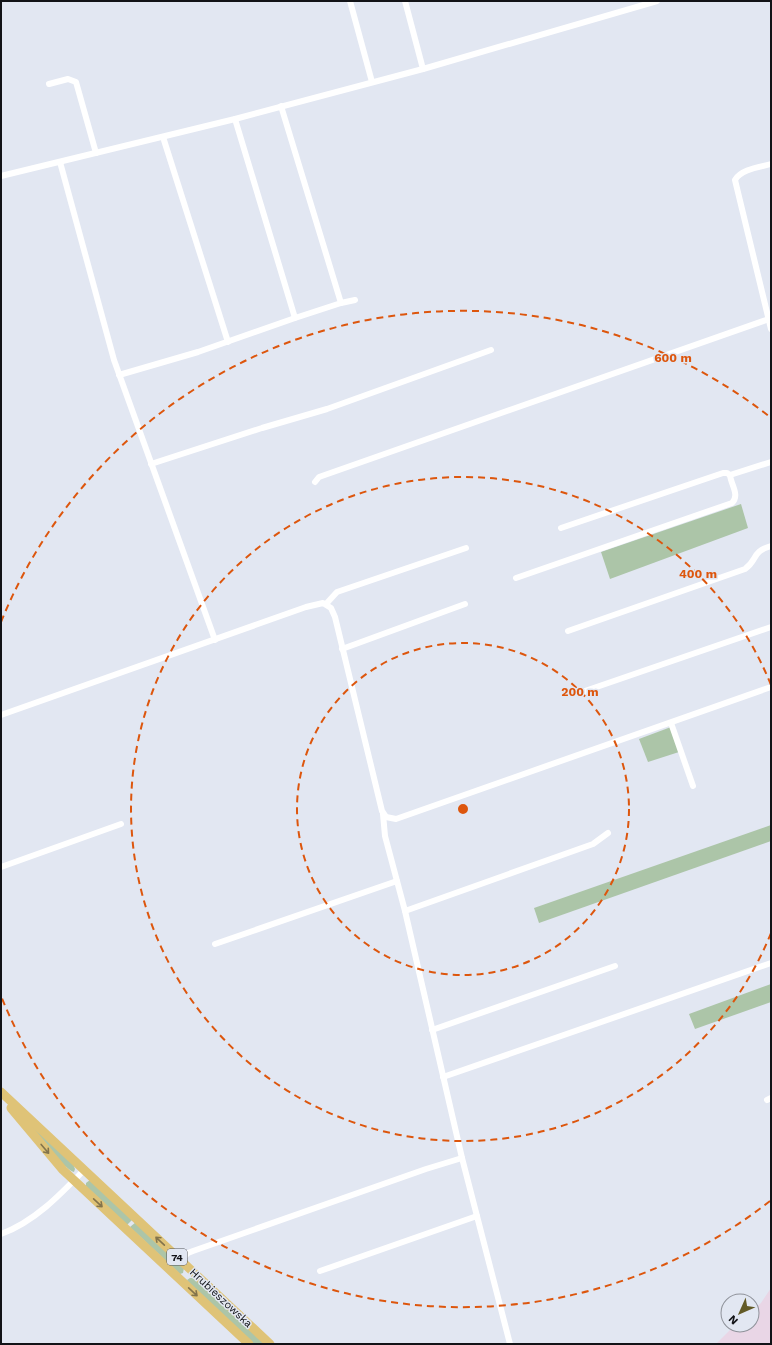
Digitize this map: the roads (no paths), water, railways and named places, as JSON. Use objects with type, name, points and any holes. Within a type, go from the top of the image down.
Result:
[{"type":"main road","name":"74","points":[[1,1092],[82,1168]]},
{"type":"main road","name":"74","points":[[1,1096],[52,1157],[72,1178]]},
{"type":"main road","name":"Hrubieszowska","points":[[82,1168],[270,1344]]},
{"type":"main road","name":"Hrubieszowska","points":[[72,1178],[249,1344]]},
{"type":"street","points":[[350,1],[372,82]]},
{"type":"street","points":[[405,1],[424,69]]},
{"type":"street","points":[[1,176],[235,119],[424,69],[657,1]]},
{"type":"street","points":[[49,84],[68,79],[76,82],[96,153]]},
{"type":"street","points":[[281,106],[341,304]]},
{"type":"street","points":[[235,119],[295,318]]},
{"type":"street","points":[[163,136],[228,342]]},
{"type":"street","points":[[60,162],[104,326],[119,375],[215,640]]},
{"type":"street","points":[[771,164],[743,172],[737,176],[735,180],[771,329]]},
{"type":"street","points":[[119,375],[228,342],[295,318],[355,300]]},
{"type":"street","points":[[314,482],[319,477],[768,319]]},
{"type":"street","points":[[151,464],[262,428],[327,409],[491,350]]},
{"type":"street","points":[[561,528],[723,473],[730,475],[771,462]]},
{"type":"street","points":[[516,578],[732,503],[736,495],[730,475]]},
{"type":"street","points":[[568,631],[745,569],[752,563],[759,551],[771,546]]},
{"type":"street","points":[[326,604],[337,592],[466,548]]},
{"type":"street","points":[[1,715],[316,604],[326,604],[333,612],[383,814],[385,836],[405,911],[462,1158],[510,1344]]},
{"type":"street","points":[[342,649],[465,604]]},
{"type":"street","points":[[582,692],[771,627]]},
{"type":"street","points":[[383,814],[392,819],[400,818],[771,687]]},
{"type":"street","points":[[671,723],[693,786]]},
{"type":"street","points":[[1,867],[120,824]]},
{"type":"street","points":[[405,911],[593,844],[608,834]]},
{"type":"street","points":[[215,944],[397,881]]},
{"type":"street","points":[[443,1077],[771,963]]},
{"type":"street","points":[[432,1030],[615,966]]},
{"type":"street","points":[[181,1260],[188,1253],[193,1251],[426,1169],[462,1158]]},
{"type":"street","points":[[1,1234],[24,1223],[41,1212],[82,1168]]},
{"type":"street","points":[[320,1271],[477,1216]]}]
